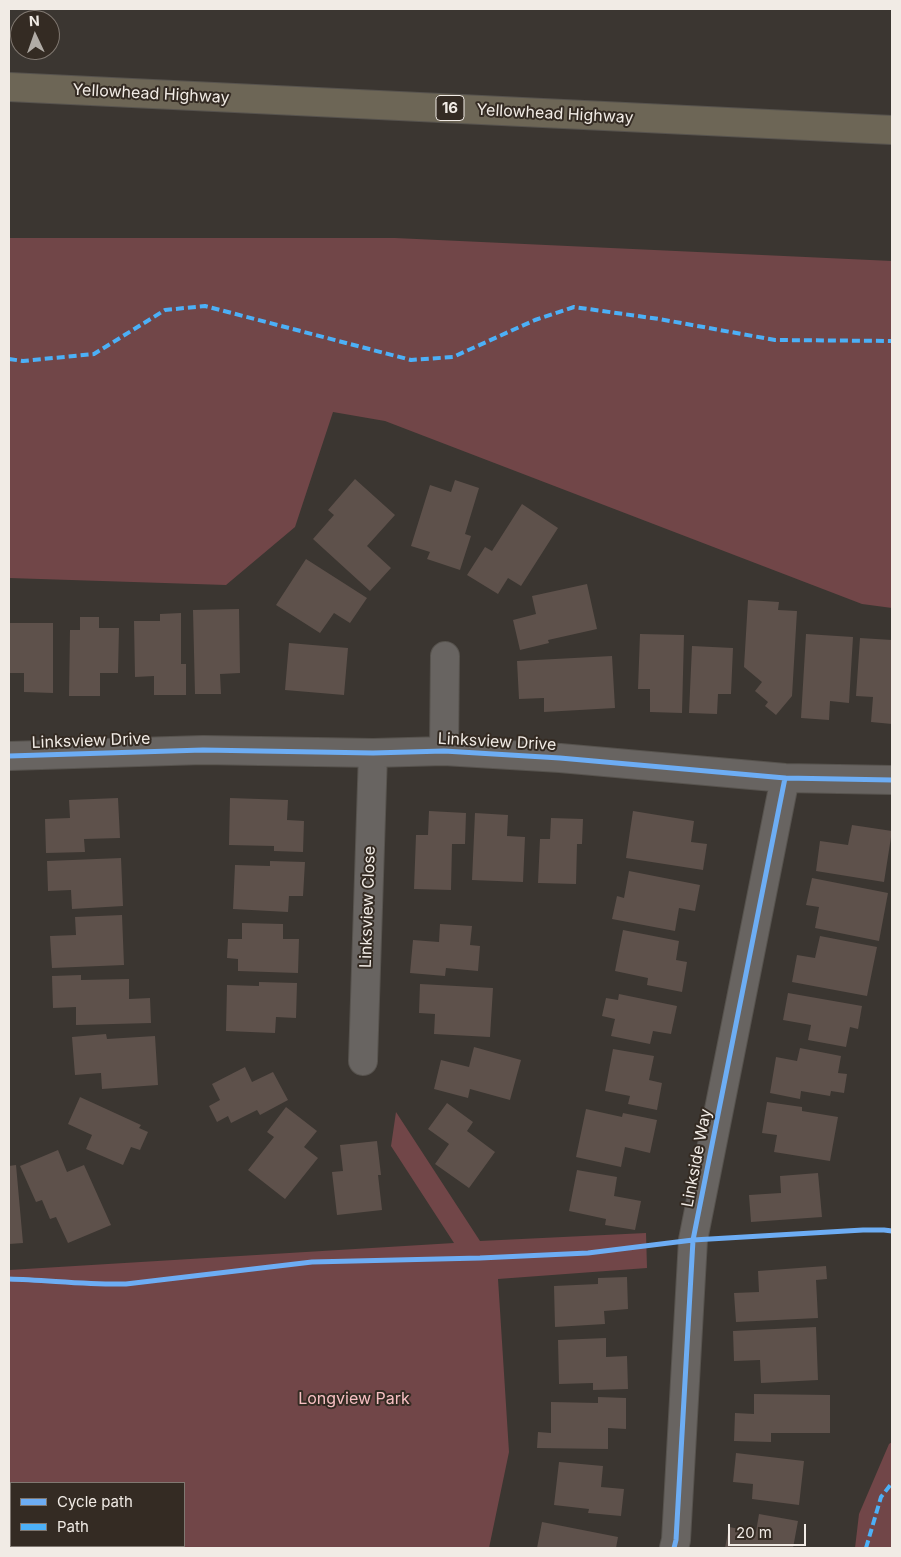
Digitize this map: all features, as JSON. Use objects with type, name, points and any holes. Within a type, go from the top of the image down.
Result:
[{"type":"highway","name":"Yellowhead Highway","points":[[9,87],[892,130]]},
{"type":"street","points":[[444,751],[445,656]]},
{"type":"street","name":"Linksview Drive","points":[[9,756],[203,750],[373,753],[444,751],[560,758],[785,778],[892,780]]},
{"type":"street","name":"Linksview Close","points":[[363,1061],[373,753]]},
{"type":"street","name":"Linkside Way","points":[[674,1548],[677,1530],[693,1240],[785,778]]},
{"type":"green space","points":[[9,238],[395,238],[892,261],[892,608],[862,604],[385,421],[333,412],[295,527],[226,585],[9,578]]},
{"type":"green space","name":"Longview Park","points":[[396,1112],[480,1241],[646,1233],[647,1268],[498,1279],[509,1452],[489,1548],[9,1548],[9,1270],[454,1243],[391,1146]]},
{"type":"green space","points":[[892,1442],[892,1548],[855,1548],[859,1514],[889,1444]]},
{"type":"building","points":[[355,479],[395,515],[367,546],[391,568],[370,591],[313,539],[334,515],[328,510]]},
{"type":"building","points":[[455,480],[479,488],[465,534],[471,536],[460,570],[427,559],[430,552],[411,546],[430,485],[451,492]]},
{"type":"building","points":[[522,504],[558,528],[521,586],[508,578],[498,594],[467,575],[485,547],[492,551]]},
{"type":"building","points":[[306,559],[367,598],[350,623],[334,613],[320,633],[276,605]]},
{"type":"building","points":[[587,584],[597,629],[548,640],[549,643],[520,650],[513,620],[536,614],[532,596]]},
{"type":"building","points":[[748,600],[779,602],[778,610],[797,611],[792,696],[776,715],[765,706],[768,702],[755,691],[762,682],[744,667]]},
{"type":"building","points":[[239,609],[240,673],[220,674],[221,694],[195,694],[193,610]]},
{"type":"building","points":[[181,613],[181,664],[186,664],[186,695],[154,695],[154,676],[135,677],[134,621],[160,621],[160,614]]},
{"type":"building","points":[[80,617],[99,617],[99,628],[119,628],[118,673],[100,673],[100,696],[69,696],[70,630],[80,630]]},
{"type":"building","points":[[9,623],[53,623],[53,693],[24,692],[24,673],[9,673]]},
{"type":"building","points":[[640,634],[684,635],[682,713],[650,712],[650,689],[638,689]]},
{"type":"building","points":[[806,634],[853,637],[849,703],[830,701],[829,720],[801,718]]},
{"type":"building","points":[[860,638],[892,640],[892,724],[871,722],[873,697],[856,696]]},
{"type":"building","points":[[289,643],[348,648],[344,695],[285,690]]},
{"type":"building","points":[[692,646],[733,648],[731,694],[718,694],[717,714],[689,713]]},
{"type":"building","points":[[612,656],[615,708],[544,712],[544,698],[519,699],[517,661]]},
{"type":"building","points":[[118,798],[120,838],[84,839],[85,852],[46,853],[45,819],[70,818],[69,800]]},
{"type":"building","points":[[230,798],[288,800],[287,820],[304,821],[303,852],[274,851],[274,846],[229,845]]},
{"type":"building","points":[[429,811],[466,813],[465,844],[452,844],[451,890],[414,889],[416,835],[428,835]]},
{"type":"building","points":[[633,811],[694,821],[691,842],[707,844],[703,870],[626,858]]},
{"type":"building","points":[[475,813],[508,815],[507,836],[525,837],[523,882],[472,880]]},
{"type":"building","points":[[551,818],[583,819],[582,844],[577,844],[576,884],[538,883],[540,839],[550,839]]},
{"type":"building","points":[[852,825],[892,831],[884,882],[816,871],[820,841],[848,845]]},
{"type":"building","points":[[121,858],[123,906],[72,909],[71,890],[48,891],[47,861]]},
{"type":"building","points":[[270,861],[305,862],[303,896],[289,896],[288,912],[233,909],[235,865],[270,866]]},
{"type":"building","points":[[629,871],[700,885],[695,911],[679,908],[675,931],[612,919],[617,896],[624,898]]},
{"type":"building","points":[[812,878],[888,893],[879,941],[815,928],[819,907],[806,905]]},
{"type":"building","points":[[122,915],[124,965],[52,968],[50,936],[76,935],[75,917]]},
{"type":"building","points":[[242,923],[283,924],[283,939],[299,939],[298,973],[238,971],[238,959],[227,958],[228,939],[242,939]]},
{"type":"building","points":[[440,924],[472,926],[470,945],[480,946],[478,971],[446,968],[445,976],[410,973],[413,940],[439,942]]},
{"type":"building","points":[[623,930],[679,941],[676,960],[687,962],[682,992],[647,985],[648,978],[615,971]]},
{"type":"building","points":[[820,936],[877,947],[867,996],[792,982],[797,955],[815,958]]},
{"type":"building","points":[[81,975],[81,980],[129,979],[129,999],[150,998],[151,1023],[76,1025],[76,1007],[53,1008],[52,976]]},
{"type":"building","points":[[259,982],[297,983],[296,1018],[276,1017],[275,1033],[226,1031],[227,985],[259,986]]},
{"type":"building","points":[[420,984],[493,988],[490,1037],[434,1034],[435,1014],[419,1013]]},
{"type":"building","points":[[788,993],[862,1006],[858,1029],[850,1027],[846,1047],[808,1040],[811,1025],[783,1020]]},
{"type":"building","points":[[619,994],[677,1006],[671,1034],[653,1031],[650,1044],[611,1036],[615,1019],[602,1016],[606,998],[618,1000]]},
{"type":"building","points":[[106,1034],[107,1039],[155,1036],[158,1085],[102,1089],[101,1073],[75,1075],[72,1037]]},
{"type":"building","points":[[474,1047],[521,1060],[510,1100],[470,1089],[468,1098],[434,1089],[441,1060],[469,1067]]},
{"type":"building","points":[[800,1048],[841,1056],[838,1073],[847,1074],[844,1093],[831,1091],[830,1096],[801,1091],[800,1099],[770,1093],[776,1057],[797,1061]]},
{"type":"building","points":[[613,1049],[654,1056],[649,1080],[662,1083],[657,1110],[628,1104],[630,1096],[605,1091]]},
{"type":"building","points":[[245,1067],[252,1082],[273,1072],[288,1100],[260,1115],[257,1110],[231,1123],[228,1116],[217,1122],[209,1106],[220,1100],[212,1084]]},
{"type":"building","points":[[80,1097],[141,1125],[139,1128],[148,1132],[140,1150],[131,1147],[123,1165],[86,1149],[92,1135],[68,1124]]},
{"type":"building","points":[[767,1102],[802,1107],[802,1111],[838,1117],[830,1161],[774,1152],[777,1135],[762,1133]]},
{"type":"building","points":[[447,1103],[473,1122],[467,1131],[495,1152],[469,1188],[435,1164],[449,1144],[428,1129]]},
{"type":"building","points":[[286,1107],[317,1131],[304,1147],[318,1158],[285,1199],[248,1170],[274,1137],[267,1132]]},
{"type":"building","points":[[586,1109],[622,1117],[623,1113],[657,1120],[650,1153],[625,1147],[621,1167],[576,1157]]},
{"type":"building","points":[[377,1141],[381,1175],[378,1175],[382,1210],[337,1215],[332,1172],[343,1171],[340,1145]]},
{"type":"building","points":[[58,1150],[67,1172],[84,1165],[111,1225],[68,1243],[56,1217],[50,1219],[42,1200],[36,1202],[20,1166]]},
{"type":"building","points":[[16,1165],[23,1243],[9,1244],[9,1166]]},
{"type":"building","points":[[577,1170],[617,1177],[614,1196],[641,1201],[635,1230],[605,1225],[606,1219],[569,1211]]},
{"type":"building","points":[[818,1173],[822,1217],[751,1222],[749,1195],[781,1193],[780,1176]]},
{"type":"building","points":[[826,1266],[827,1279],[816,1280],[818,1318],[736,1322],[734,1293],[759,1292],[758,1271]]},
{"type":"building","points":[[627,1277],[628,1309],[604,1311],[605,1324],[555,1327],[554,1286],[598,1284],[598,1278]]},
{"type":"building","points":[[816,1327],[818,1380],[761,1383],[760,1360],[734,1361],[733,1331]]},
{"type":"building","points":[[606,1338],[606,1357],[627,1356],[628,1389],[593,1390],[593,1383],[559,1384],[558,1340]]},
{"type":"building","points":[[754,1394],[830,1395],[830,1433],[771,1433],[771,1442],[734,1441],[735,1413],[754,1414]]},
{"type":"building","points":[[598,1397],[626,1398],[626,1429],[608,1428],[608,1449],[537,1448],[538,1432],[551,1433],[551,1402],[598,1403]]},
{"type":"building","points":[[736,1453],[804,1461],[799,1505],[752,1499],[753,1484],[733,1482]]},
{"type":"building","points":[[559,1462],[603,1466],[601,1487],[624,1489],[621,1516],[588,1513],[589,1509],[554,1505]]},
{"type":"building","points":[[759,1514],[798,1521],[793,1548],[725,1548],[729,1527],[756,1532]]},
{"type":"building","points":[[542,1522],[618,1537],[616,1548],[537,1548]]},
{"type":"marked path","points":[[9,359],[23,361],[94,354],[165,310],[205,306],[411,360],[453,357],[535,320],[574,307],[659,319],[775,340],[892,341]]},
{"type":"marked path","points":[[866,1548],[881,1497],[892,1483]]},
{"type":"cycle path","points":[[9,756],[203,750],[373,753],[444,751],[560,758],[785,778],[892,780]]},
{"type":"cycle path","points":[[674,1548],[676,1540],[693,1240],[785,778]]},
{"type":"cycle path","points":[[9,1279],[126,1284],[312,1262],[588,1253],[693,1240],[863,1230],[892,1231]]}]
